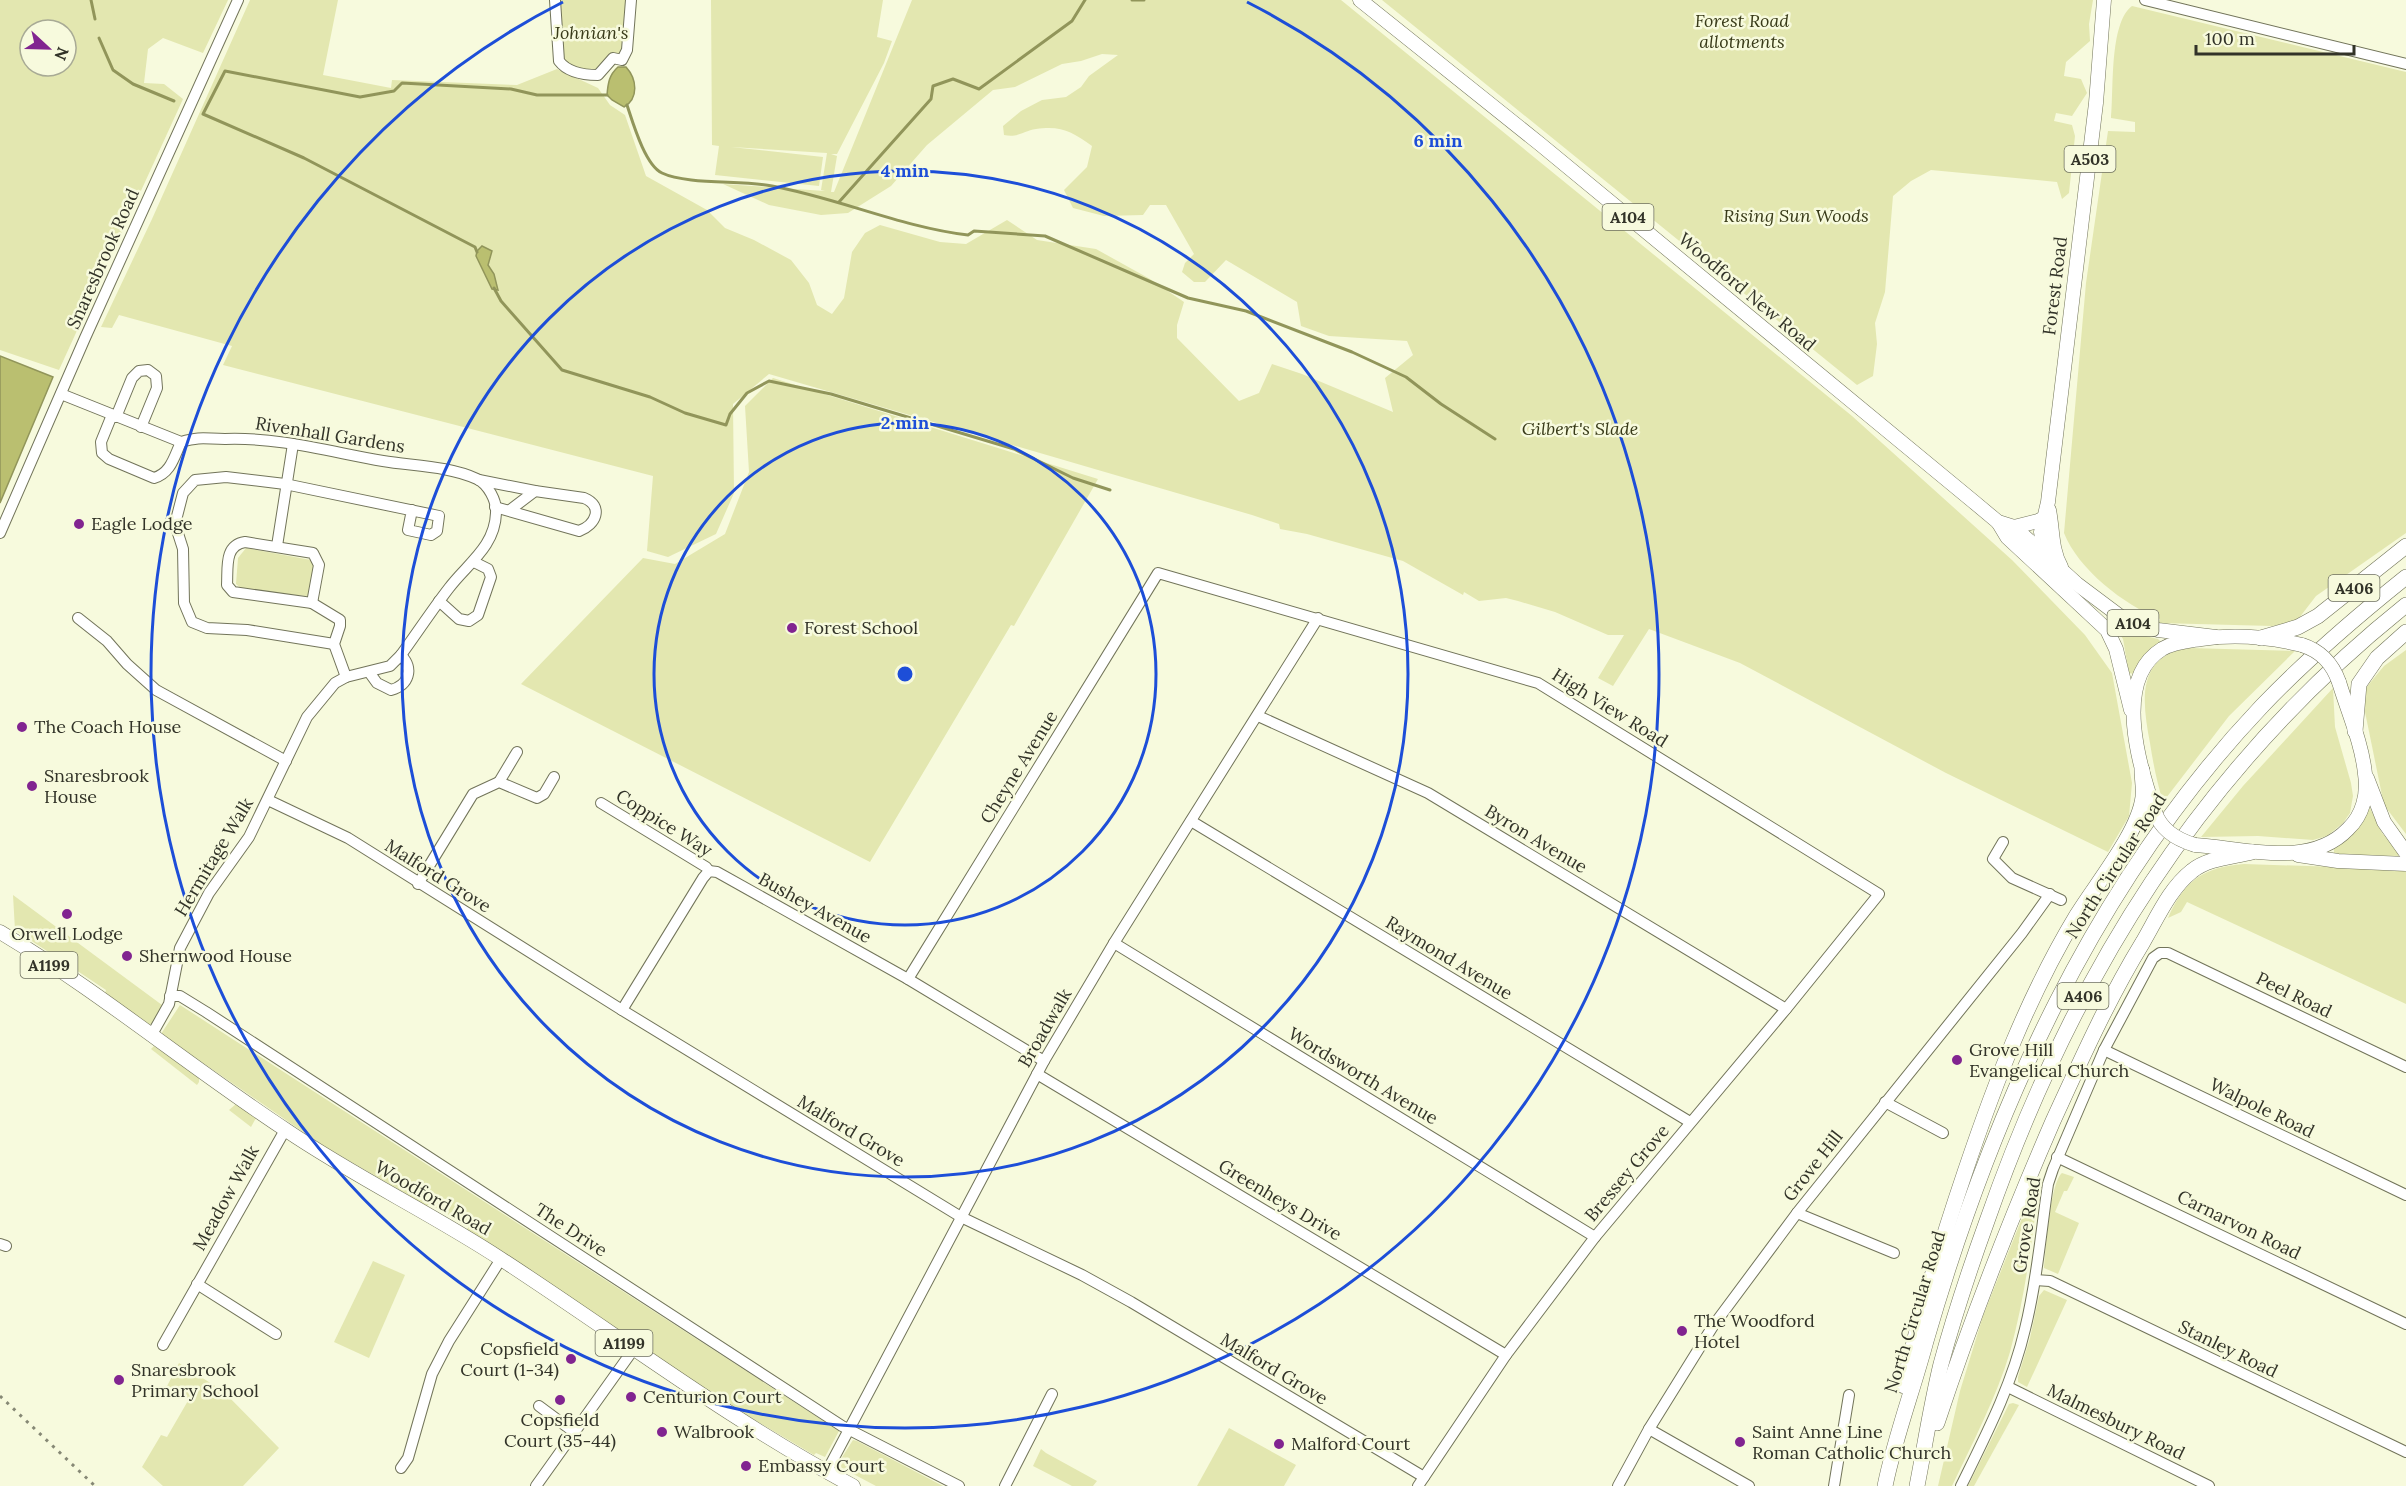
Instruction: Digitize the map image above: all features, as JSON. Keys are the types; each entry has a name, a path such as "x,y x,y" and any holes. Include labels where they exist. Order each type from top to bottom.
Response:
{"highway":[{"name":"A406","path":"2261,638 2298,627 2318,616 2406,546"},
{"name":"North Circular Road","path":"1886,1479 1973,1191 2006,1110 2054,1005 2081,954 2113,900 2155,839 2222,752 2305,663 2349,623 2406,577"},
{"name":"North Circular Road","path":"1918,1481 1942,1362 1996,1195 2047,1071 2100,965 2164,862 2238,766 2320,679 2406,605"},
{"path":"2355,731 2360,684 2377,658 2406,632"},
{"name":"A406","path":"1886,1479 1898,1412 1926,1291 1999,1074 2041,981 2076,917 2128,836 2136,819 2144,796 2142,770"},
{"name":"A406","path":"1918,1481 1976,1307 2027,1181 2097,1025 2130,963 2183,879 2209,861 2252,852"}],"main road":[{"name":"Woodford New Road","path":"1360,0 1540,144 1998,522 2007,537 2100,623 2113,639 2142,770 2155,812 2170,833 2182,841 2195,845 2252,852"},
{"name":"Forest Road","path":"2049,574 2041,532 2048,502 2096,103 2103,0"},
{"name":"A503","path":"2048,502 2055,557 2064,573"},
{"path":"2014,527 2034,523 2044,518"},
{"name":"Woodford New Road","path":"1998,522 2014,527 2064,573 2125,620 2139,626 2216,637"},
{"path":"2132,717 2139,678 2144,667 2153,656 2172,644 2216,637 2261,638 2302,645 2314,650 2334,669 2355,731 2366,773 2384,822 2406,853"},
{"path":"2252,852 2316,849 2343,835 2361,810 2366,790 2366,773"},
{"path":"2278,852 2338,861 2406,864"},
{"name":"Woodford Road","path":"0,932 285,1130 501,1259 633,1350 759,1432 847,1485"}],"street":[{"name":"Snaresbrook Road","path":"0,533 238,0"},
{"path":"555,0 559,61 568,69 587,75 598,75 613,58 622,60 627,50 631,0"},
{"path":"2145,0 2406,64"},
{"path":"61,394 114,416 141,427 181,442 168,470 162,476 154,478 110,459 102,453 101,442 114,416 132,378 139,371 148,370 156,376 156,388 141,427"},
{"name":"Rivenhall Gardens","path":"181,442 199,436 245,438 293,444 445,470 478,480 489,490"},
{"path":"277,546 293,444"},
{"path":"334,644 247,630 207,628 192,622 184,603 183,549 176,524 183,493 195,480 226,477 285,484 412,510"},
{"path":"478,480 590,500 595,507 596,518 588,528 579,531 495,507"},
{"name":"Hermitage Walk","path":"151,1036 169,1004 180,948 209,893 249,837 307,717 335,684 346,677 390,666 401,655 459,575 485,548 493,530 497,511 489,490"},
{"path":"510,510 535,491"},
{"path":"312,603 319,565 317,558 309,551 245,542 232,547 227,585 233,592 312,603 339,620 340,626 334,644 346,677"},
{"path":"439,601 459,619 470,621 478,615 491,577 488,569 474,562"},
{"name":"High View Road","path":"1158,573 1538,683 1880,894"},
{"name":"Cheyne Avenue","path":"908,979 1158,573"},
{"path":"78,618 106,641 156,690 286,761"},
{"name":"Broadwalk","path":"827,1471 1044,1061 1114,943 1318,618"},
{"path":"369,672 377,683 391,690 399,688 406,682 409,672 407,662 401,655"},
{"name":"Byron Avenue","path":"1258,716 1428,793 1786,1009"},
{"path":"418,884 473,794 499,782 517,752"},
{"path":"499,782 537,798 544,794 554,777"},
{"name":"Malford Grove","path":"268,800 348,838 418,884 961,1217 1121,1296 1421,1481"},
{"name":"Coppice Way","path":"601,803 709,871"},
{"name":"Raymond Avenue","path":"1191,821 1690,1122"},
{"path":"2003,842 1993,859 2012,878 2061,900"},
{"path":"622,1010 709,871"},
{"name":"Bushey Avenue","path":"709,871 717,872 908,979 1044,1061"},
{"name":"Bressey Grove","path":"1421,1481 1506,1355 1594,1237 1880,894"},
{"name":"Grove Hill","path":"1618,1486 1649,1429 1713,1326 1797,1213 2022,933 2050,894"},
{"name":"Wordsworth Avenue","path":"1114,943 1594,1237"},
{"name":"Grove Road","path":"1961,1486 2008,1387 2025,1330 2035,1280 2048,1184 2057,1158 2104,1050 2153,958 2160,953 2168,953"},
{"name":"Peel Road","path":"2168,953 2406,1067"},
{"name":"The Drive","path":"170,996 180,996 206,1012 849,1430 959,1486"},
{"name":"Walpole Road","path":"2104,1050 2406,1195"},
{"name":"Greenheys Drive","path":"1037,1074 1506,1355"},
{"path":"1885,1102 1943,1133"},
{"name":"Meadow Walk","path":"163,1345 285,1130"},
{"name":"Carnarvon Road","path":"2057,1158 2406,1324"},
{"path":"1797,1213 1894,1253"},
{"path":"401,1468 408,1458 432,1374 454,1332 501,1259"},
{"name":"Stanley Road","path":"2035,1280 2049,1281 2406,1452"},
{"path":"197,1284 276,1334"},
{"path":"537,1486 633,1350"},
{"name":"Malmesbury Road","path":"2008,1387 2209,1486"},
{"path":"1005,1486 1052,1394"},
{"path":"1834,1486 1849,1395"},
{"path":"539,1406 574,1432"},
{"path":"1649,1429 1749,1486"}],"green space":[{"path":"0,0 228,0 203,53 163,38 148,49 144,83 164,84 183,99 59,370 0,350"},
{"name":"Gilbert's Slade","path":"250,0 338,0 323,75 391,88 392,80 517,85 557,69 598,88 610,105 625,115 646,176 707,210 725,228 754,240 791,260 809,283 817,305 832,314 844,298 852,252 865,233 880,225 940,242 966,244 1007,220 1037,240 1096,249 1150,279 1184,302 1177,325 1177,338 1239,401 1259,393 1272,364 1393,412 1385,378 1413,355 1407,341 1329,336 1301,326 1297,302 1226,260 1205,282 1194,282 1182,272 1185,263 1194,254 1166,205 1150,205 1143,215 1104,216 1073,208 1064,190 1087,167 1092,146 1073,133 1053,128 1036,129 1013,136 1004,135 1003,126 1021,111 1042,100 1066,97 1081,87 1089,76 1118,55 1102,54 1062,64 1015,87 993,90 927,145 891,186 848,213 821,215 769,205 723,184 825,191 821,190 827,153 731,147 823,157 819,186 715,175 719,146 712,145 711,0 883,0 877,37 892,41 884,63 837,154 831,154 837,156 831,192 834,192 912,0 1341,0 1852,416 2012,560 2085,635 2112,673 2132,783 2129,816 2108,852 1946,773 1740,663 1649,629 1613,686 1598,678 1624,635 1608,635 1555,612 1506,598 1479,601 1464,592 1463,595 1403,561 1307,534 1280,529 1279,524 1252,515 769,374 733,404 734,493 716,534 668,557 647,551 653,476 223,365 232,346 119,315 112,328 101,327"},
{"name":"Johnian's","path":"555,0 631,0 627,50 613,58 598,75 562,66"},
{"name":"Rising Sun Woods","path":"1382,0 2093,0 2089,24 2090,41 2066,62 2064,76 2081,79 2087,93 2072,116 2056,113 2054,121 2072,125 2075,136 2069,193 2062,199 2057,182 1931,170 1911,181 1893,196 1885,292 1875,323 1877,344 1873,376 1857,385"},
{"path":"2132,6 2406,72 2406,533 2316,596 2296,622 2272,626 2159,623 2160,619 2117,595 2091,572 2080,560 2064,533 2086,283 2108,131 2135,132 2135,122 2111,118 2116,42 2119,27"},
{"name":"Forest School","path":"773,378 1098,479 1014,626 1011,625 870,862 521,684 643,558 675,564 725,534 749,472 745,406"},
{"path":"246,548 311,560 315,567 312,589 307,596 243,590 236,584 238,558"},
{"path":"2108,617 2129,632 2158,639 2161,642 2134,674 2129,673 2123,639"},
{"path":"2189,648 2295,651 2229,716 2163,802 2147,727 2145,697 2147,683 2151,670 2159,660"},
{"path":"2406,650 2406,834 2384,805 2364,707 2365,689 2384,666"},
{"path":"2333,688 2335,727 2353,796 2350,813 2343,823 2327,836 2313,840 2258,836 2201,837 2243,786"},
{"path":"2370,808 2382,833 2399,853 2398,856 2334,854 2334,849 2351,837"},
{"path":"2244,864 2398,869 2406,872 2406,1004 2187,902 2181,912 2168,918 2181,894 2197,878 2217,868"},
{"path":"13,895 162,1005 152,1024 146,1024 105,994 106,990 64,962 63,957 59,954 53,955 15,930"},
{"path":"180,1005 839,1431 825,1457 816,1453 814,1455 721,1400 467,1229 469,1226 429,1204 427,1206 322,1145 161,1034"},
{"path":"154,1046 199,1078 197,1085 151,1049"},
{"path":"236,1104 256,1118 251,1127 229,1110"},
{"path":"2062,1173 2074,1177 2067,1191 2064,1191 2055,1212 2079,1223 2058,1274 2044,1268 2054,1189"},
{"path":"2036,1183 2039,1185 2027,1269 2010,1352 1991,1403 1952,1486 1938,1486 1960,1391 1983,1316"},
{"path":"373,1261 405,1275 369,1358 334,1342"},
{"path":"2044,1290 2067,1300 2027,1387 2018,1382 2018,1377 2030,1338 2039,1296"},
{"path":"179,1363 223,1391 279,1448 243,1486 163,1486 142,1467 161,1435 167,1437 189,1399 166,1388"},
{"path":"2009,1404 2019,1405 1974,1486 1968,1486"},
{"path":"1229,1428 1296,1465 1284,1486 1197,1486"},
{"path":"853,1440 943,1486 876,1486 840,1467 842,1463 839,1462"},
{"path":"1041,1449 1097,1481 1093,1486 1072,1486 1033,1466"}],"shaded area":[{"path":"618,67 626,67 635,88 632,99 624,107 607,95 610,80"},
{"path":"482,246 492,251 488,265 494,274 498,290 492,289 476,256"},
{"path":"0,356 53,377 0,503"}],"waterway":[{"path":"91,0 95,19"},
{"path":"839,202 931,99 933,86 953,79 979,89 1072,21 1085,0"},
{"path":"1132,0 1144,0"},
{"path":"99,38 113,70 133,84 174,101"},
{"path":"477,252 475,247 304,158 203,114 225,71 360,97 394,91 402,83 511,89 537,95 607,95"},
{"path":"627,105 645,153 650,162 662,173 700,181 760,184 797,191 943,231 968,235 974,231 1045,236 1188,298 1246,311 1352,352 1406,377 1441,404 1495,439"},
{"path":"494,288 501,301 562,370 650,397 685,413 726,425 730,414 747,393 769,381 831,394 1014,449 1073,478 1110,490"}],"railway":[{"path":"0,1396 95,1486"}],"place":[{"name":"Eagle Lodge","path":"79,524"},
{"name":"Forest School","path":"792,628"},
{"name":"The Coach House","path":"22,727"},
{"name":"Snaresbrook House","path":"32,786"},
{"name":"Orwell Lodge","path":"67,914"},
{"name":"Shernwood House","path":"127,956"},
{"name":"Grove Hill Evangelical Church","path":"1957,1060"},
{"name":"The Woodford Hotel","path":"1682,1331"},
{"name":"Copsfield Court (1-34)","path":"571,1359"},
{"name":"Snaresbrook Primary School","path":"119,1380"},
{"name":"Centurion Court","path":"631,1397"},
{"name":"Copsfield Court (35-44)","path":"560,1400"},
{"name":"Walbrook","path":"662,1432"},
{"name":"Saint Anne Line Roman Catholic Church","path":"1740,1442"},
{"name":"Malford Court","path":"1279,1444"},
{"name":"Embassy Court","path":"746,1466"}],"park label":[{"name":"Forest Road allotments","path":"1742,31"}]}
